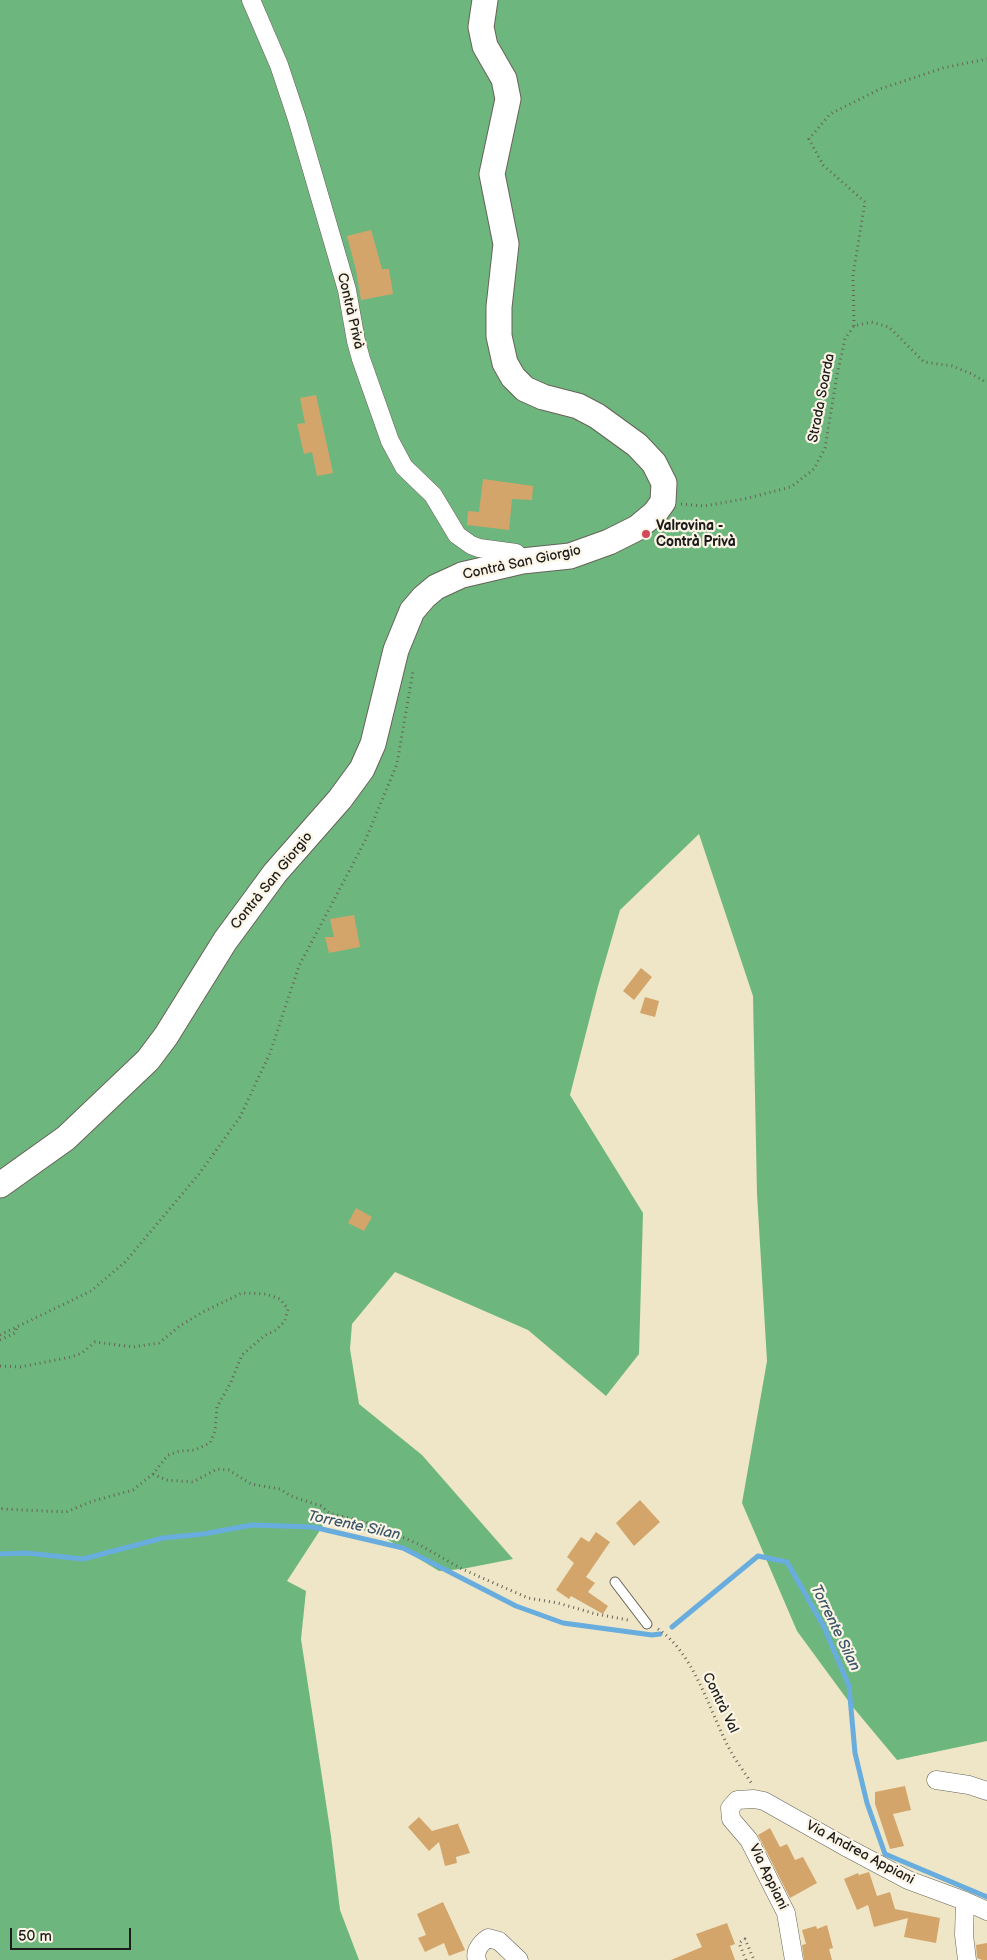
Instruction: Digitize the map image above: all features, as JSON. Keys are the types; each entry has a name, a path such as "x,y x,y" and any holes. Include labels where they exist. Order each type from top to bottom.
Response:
{"street":[{"name":"Contrà Privà","path":"251,0 279,65 297,119 347,290 361,359 390,441 404,467 433,495 457,535 479,548 516,553 522,561"},
{"path":"485,0 481,27 485,46 504,79 508,99 492,174 506,244 499,307 500,336 505,363 513,377 525,389 543,397 578,406 597,416 637,445 654,463 664,483 663,502"},
{"name":"Contrà San Giorgio","path":"0,1185 66,1138 148,1060 166,1036 225,941 275,873 340,799 362,769 374,744 396,650 412,611 424,597 436,587 462,574 522,561 570,556 609,542 637,528 663,502"},
{"path":"936,1780 987,1790"},
{"name":"Via Appiani","path":"764,1801 754,1799 737,1800 730,1808 731,1819 749,1840 786,1913 794,1960"},
{"name":"Via Andrea Appiani","path":"764,1801 908,1880 965,1900 987,1911"},
{"path":"965,1900 964,1935 967,1960"},
{"path":"477,1960 476,1957 480,1943 488,1938 499,1941 519,1960"}],"lane":[{"path":"614,1582 647,1624"}],"path":[{"path":"987,59 943,68 880,89 830,114 809,139 823,165 866,202 852,275 854,326 871,322 889,327 924,362 952,366 972,374 987,383"},
{"name":"Strada Soarda","path":"663,502 704,506 744,499 791,487 814,469 824,448 845,340 854,326"},
{"path":"0,1335 91,1291 125,1262 199,1174 240,1117 270,1053 299,966 365,841 397,764 414,666"},
{"path":"0,1366 20,1367 71,1357 82,1353 95,1342 133,1347 159,1343 181,1325 242,1293 266,1294 280,1300 288,1308 285,1321 242,1355 231,1382 217,1407 215,1431 210,1444 195,1450 180,1451 168,1455 153,1474 133,1490 92,1501 66,1512 2,1509 0,1511"},
{"path":"0,1340 14,1333 18,1325"},
{"name":"Contrà Val","path":"153,1474 166,1480 193,1482 217,1469 229,1470 251,1484 280,1489 292,1496 321,1506 329,1513 382,1528 418,1544 462,1570 528,1598 558,1603 596,1614 655,1627 668,1636 683,1654 704,1692 724,1739 764,1801"},
{"path":"746,1960 738,1943 745,1939 754,1960"}],"green space":[{"path":"0,0 987,0 987,1741 897,1760 852,1706 797,1631 742,1503 767,1361 757,1194 753,996 699,834 620,910 570,1095 643,1213 639,1354 606,1396 528,1330 395,1272 352,1324 350,1349 359,1404 422,1455 513,1559 462,1569 439,1571 385,1538 328,1518 287,1581 306,1591 301,1639 331,1836 340,1910 359,1960 0,1960"}],"building":[{"path":"371,230 382,269 389,269 393,294 361,300 356,270 347,236"},
{"path":"316,395 333,473 317,476 312,452 304,454 297,424 305,423 300,398"},
{"path":"483,479 533,486 532,500 512,499 509,530 467,525 468,511 479,512"},
{"path":"354,915 360,947 329,953 325,937 334,937 330,919"},
{"path":"641,968 652,977 634,1000 623,991"},
{"path":"645,997 659,1001 655,1017 640,1013"},
{"path":"356,1208 372,1217 364,1231 348,1223"},
{"path":"640,1500 660,1522 634,1546 616,1523"},
{"path":"596,1532 610,1542 586,1577 595,1583 588,1592 608,1606 603,1614 571,1596 569,1599 556,1590 574,1563 567,1557 581,1537 589,1542"},
{"path":"905,1786 911,1810 893,1814 904,1846 890,1849 875,1804 875,1792"},
{"path":"419,1817 432,1831 460,1823 458,1824 470,1853 456,1857 457,1863 445,1866 439,1842 429,1851 408,1827"},
{"path":"770,1828 780,1847 787,1844 795,1860 803,1857 817,1883 790,1898 758,1835"},
{"path":"869,1872 877,1896 890,1892 895,1909 940,1918 936,1943 904,1937 908,1918 874,1927 868,1905 857,1910 844,1879 858,1873 860,1878 859,1875"},
{"path":"443,1902 465,1950 449,1956 444,1943 425,1952 418,1938 426,1935 417,1914"},
{"path":"727,1923 735,1944 730,1946 735,1960 671,1960 702,1947 696,1934"},
{"path":"827,1925 833,1948 829,1949 832,1960 804,1960 802,1945 806,1944 802,1930 816,1926 817,1929"},
{"path":"987,1943 987,1960 977,1958 976,1945"}],"waterway":[{"name":"Torrente Silan","path":"0,1554 26,1553 83,1559 163,1538 203,1534 252,1525 313,1527 403,1548 516,1606 563,1623 652,1635 660,1634"},
{"name":"Torrente Silan","path":"672,1627 758,1556 787,1562 824,1627 849,1686 855,1753 867,1803 885,1854 987,1897"}],"place":[{"name":"Valrovina - Contrà Privà","path":"646,534"}]}
